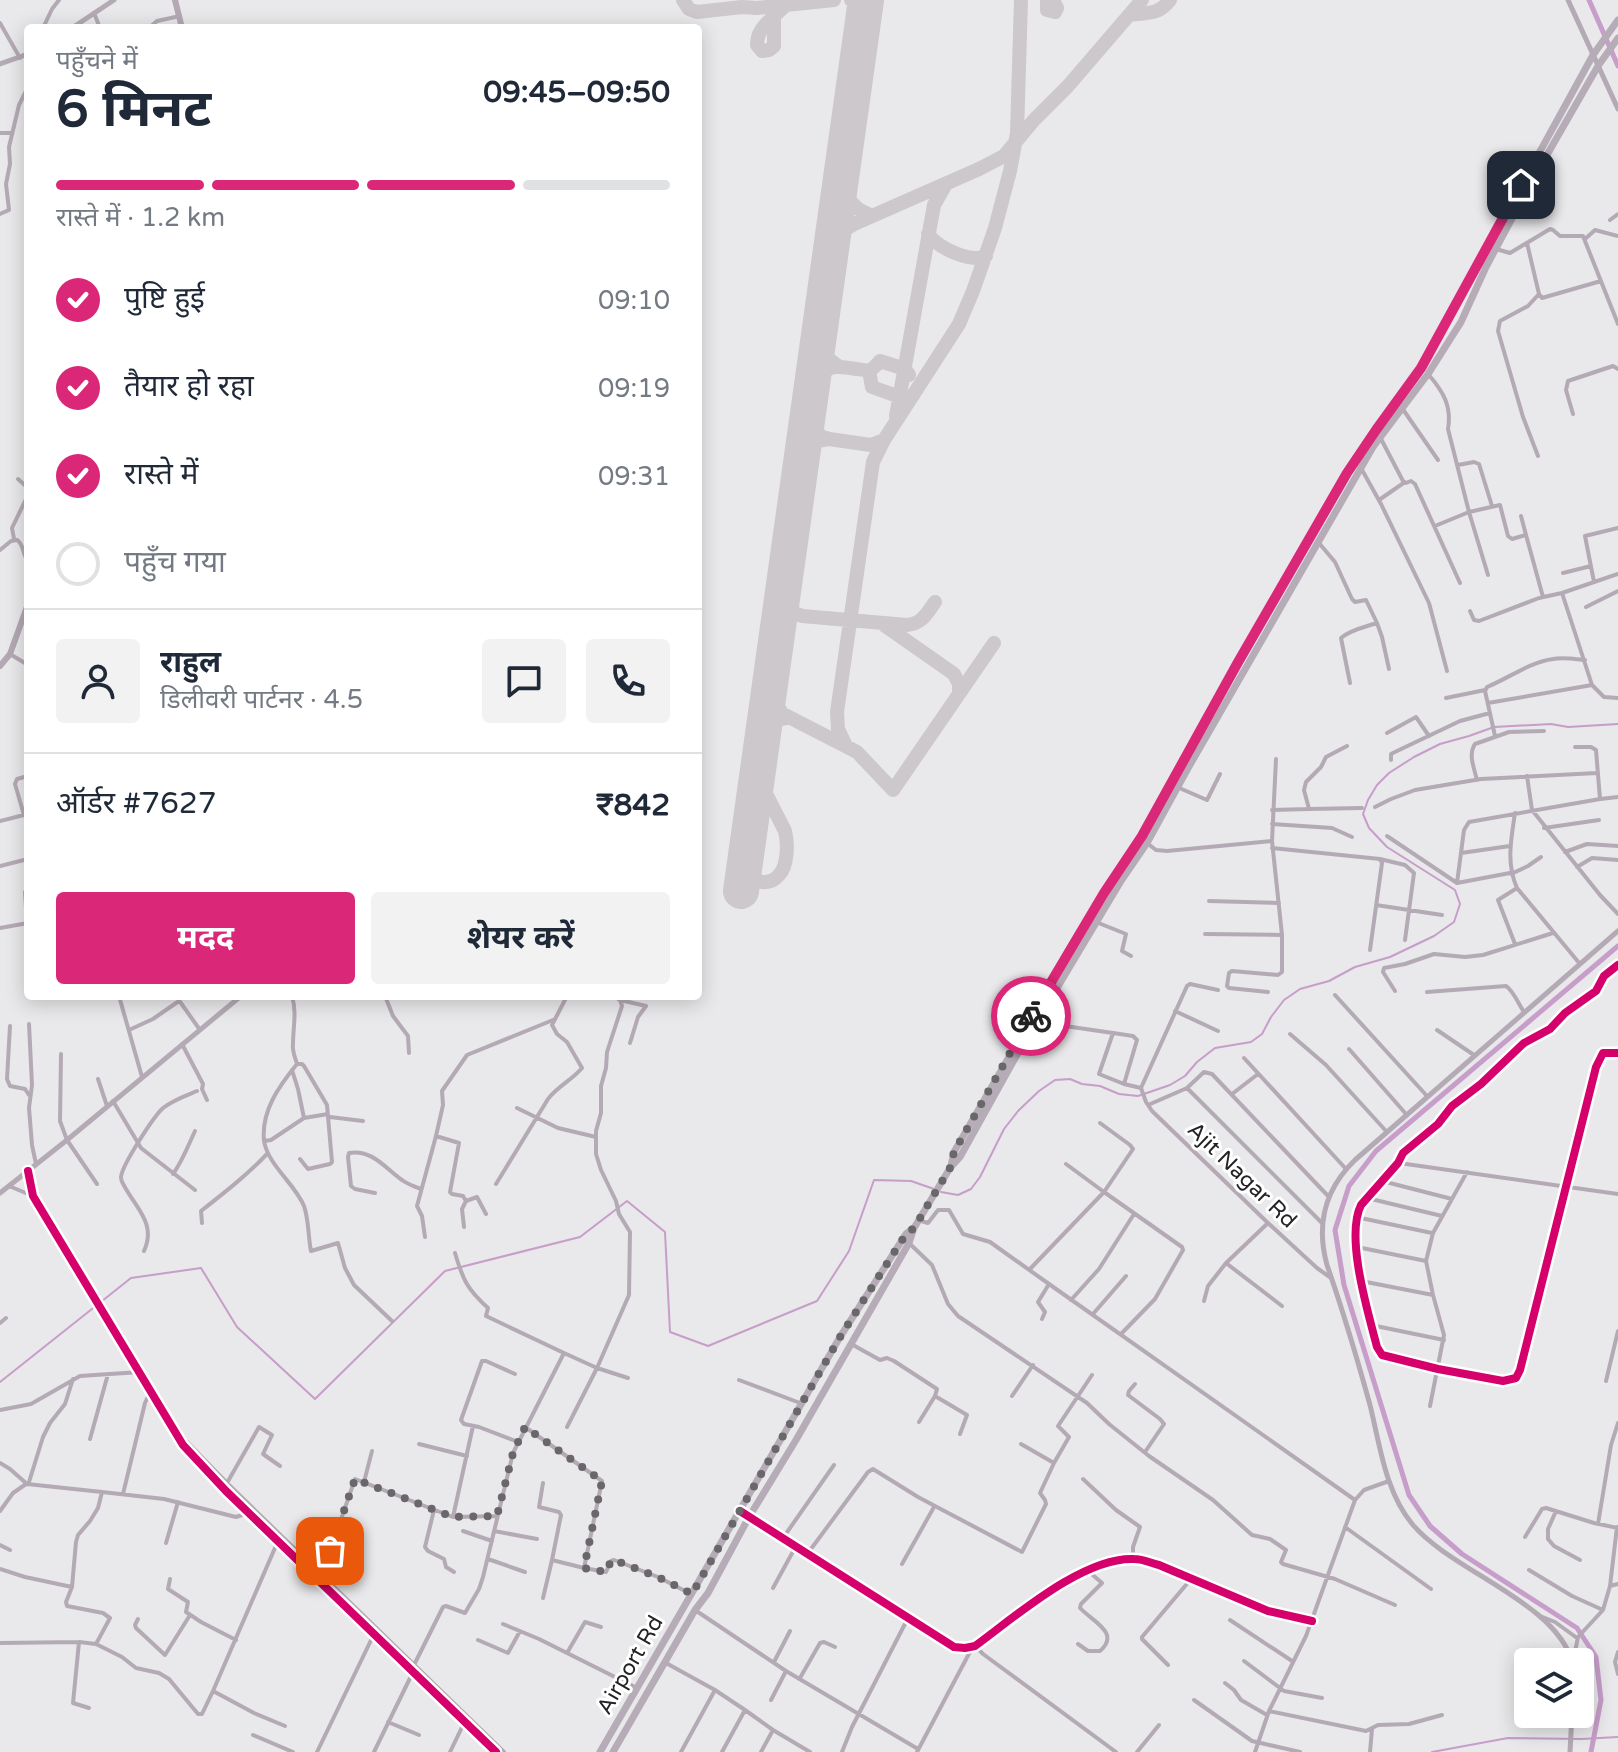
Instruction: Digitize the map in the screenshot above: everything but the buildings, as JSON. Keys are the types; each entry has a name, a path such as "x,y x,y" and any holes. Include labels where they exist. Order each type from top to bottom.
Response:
{"main road":[{"path":"175,0 181,24"},
{"path":"948,1170 954,1152 1037,1006 1142,836 1347,473 1421,368 1593,55 1618,20"},
{"path":"613,1752 796,1440 909,1243 916,1224 948,1170 960,1157 1096,922 1147,843 1361,468 1461,322 1532,181 1598,66 1618,39"},
{"path":"0,666 10,654 24,615"},
{"name":"Airport Rd","path":"600,1752 840,1337 906,1234 916,1224"}],"street":[{"path":"45,24 59,0"},
{"path":"78,24 114,0"},
{"path":"1568,0 1618,109"},
{"path":"94,13 98,24"},
{"path":"154,24 180,16"},
{"path":"0,23 20,58"},
{"path":"0,64 24,56"},
{"path":"0,214 10,209 6,184 9,147 24,95"},
{"path":"0,133 11,133"},
{"path":"1610,220 1618,214"},
{"path":"1496,249 1510,253 1550,229 1560,236 1582,236 1618,324"},
{"path":"1585,239 1595,230 1618,236"},
{"path":"1527,243 1539,294 1544,298 1601,281"},
{"path":"1538,456 1523,417 1498,331 1500,321 1528,306 1539,294"},
{"path":"1573,414 1566,390 1568,381 1613,366 1618,369"},
{"path":"1428,374 1440,387 1448,403 1448,429 1488,575"},
{"path":"1402,408 1438,460"},
{"path":"1380,437 1405,482"},
{"path":"1458,465 1479,464 1492,506"},
{"path":"1361,468 1429,603 1447,671"},
{"path":"18,479 24,484"},
{"path":"1379,500 1405,482 1414,482 1460,583"},
{"path":"24,503 12,528 14,539 21,544 24,554"},
{"path":"1435,526 1492,506 1501,507 1508,538 1526,535"},
{"path":"1521,516 1543,597"},
{"path":"1594,582 1585,536 1618,528"},
{"path":"0,550 14,539"},
{"path":"1319,543 1335,562 1352,599 1355,602 1366,600 1382,637 1389,669"},
{"path":"1563,573 1591,566"},
{"path":"1470,611 1474,620 1479,621 1618,574"},
{"path":"1586,607 1618,591"},
{"path":"1562,593 1592,685 1604,697 1618,698"},
{"path":"1350,683 1342,637 1377,623"},
{"path":"10,654 24,663"},
{"path":"1446,698 1485,690 1547,660 1585,660"},
{"path":"1488,703 1592,685"},
{"path":"1485,690 1494,735"},
{"path":"1391,760 1392,754 1429,736 1465,719 1490,713"},
{"path":"1387,733 1416,717 1429,736"},
{"path":"1477,780 1472,749 1477,742 1514,731 1544,731"},
{"path":"1309,809 1304,790 1306,782 1326,757 1347,746"},
{"path":"1575,747 1596,750 1600,799"},
{"path":"1268,992 1227,986 1232,971 1280,974 1283,970 1272,848 1276,759"},
{"path":"1375,807 1415,790 1477,780 1597,773"},
{"path":"1177,787 1207,800 1220,774"},
{"path":"1527,776 1532,810 1618,914"},
{"path":"24,777 17,779 15,784 24,809"},
{"path":"1457,883 1464,830 1469,822 1618,797"},
{"path":"1272,810 1362,808"},
{"path":"1515,813 1510,846 1511,873 1517,888 1580,964"},
{"path":"0,821 24,815"},
{"path":"1544,828 1599,820"},
{"path":"1272,824 1332,828 1352,837"},
{"path":"1387,836 1457,883 1511,873 1541,857"},
{"path":"1147,843 1156,850 1167,851 1272,841"},
{"path":"1565,852 1587,844 1618,846"},
{"path":"1461,853 1510,846"},
{"path":"1272,848 1380,859 1405,865 1414,873 1405,940"},
{"path":"1577,867 1592,858 1618,860"},
{"path":"1370,950 1382,863 1380,859"},
{"path":"0,866 24,860"},
{"path":"1515,945 1498,900 1517,888"},
{"path":"1209,901 1279,903"},
{"path":"1376,905 1442,915"},
{"path":"1096,922 1125,933 1127,936 1122,951 1131,956"},
{"path":"0,928 24,924"},
{"path":"1566,1648 1538,1615 1450,1556 1423,1535 1404,1512 1389,1481 1369,1403 1324,1256 1323,1224 1334,1184 1346,1169 1618,931"},
{"path":"1395,991 1383,972 1384,968 1434,954 1475,956 1553,933"},
{"path":"1205,934 1282,935"},
{"path":"1618,965 1604,976 1596,991 1565,1013 1550,1029 1524,1043 1481,1084 1452,1106 1438,1124 1403,1153 1361,1205 1355,1230 1361,1281 1378,1350 1382,1355 1503,1381 1516,1378 1600,1055 1605,1052 1618,1053"},
{"path":"1113,1033 1099,1074 1141,1089 1188,985 1218,990"},
{"path":"1427,992 1506,986 1511,989 1524,1012"},
{"path":"1335,995 1427,1096"},
{"path":"120,1000 142,1077"},
{"path":"129,1030 153,1019 176,1000"},
{"path":"179,1000 200,1030"},
{"path":"0,1193 236,1000"},
{"path":"293,1000 296,1012 292,1044 297,1064"},
{"path":"386,1000 390,1012 408,1036 409,1053"},
{"path":"496,1184 553,1092 569,1082 582,1068 567,1042 554,1031 552,1025 565,1000"},
{"path":"567,1427 629,1295 631,1237 599,1164 596,1137 606,1056 621,1008 620,1000 646,1006 638,1017 630,1043"},
{"path":"1175,1011 1218,1031"},
{"path":"1040,1018 1058,1025 1133,1036 1137,1040 1124,1084"},
{"path":"425,1237 422,1213 417,1207 443,1105 443,1087 467,1055 553,1020"},
{"path":"29,1024 32,1085 29,1098 36,1164"},
{"path":"10,1026 8,1084 25,1089 29,1098"},
{"path":"1437,1030 1474,1055"},
{"path":"1290,1034 1326,1065 1386,1131"},
{"path":"182,1044 203,1084 201,1089 207,1100"},
{"path":"1349,1049 1406,1114"},
{"path":"61,1054 59,1118 67,1140 97,1184"},
{"path":"0,1058 7,1057"},
{"path":"1244,1058 1346,1169"},
{"path":"297,1064 281,1082 264,1125 267,1154 304,1207 311,1251 338,1243 354,1285 392,1321"},
{"path":"297,1064 304,1066 324,1100 331,1164 308,1169 300,1159"},
{"path":"292,1070 304,1118"},
{"path":"1147,1104 1187,1088 1207,1072 1212,1074 1329,1197"},
{"path":"1232,1094 1259,1073"},
{"path":"98,1079 137,1143 195,1190"},
{"path":"1187,1088 1323,1224"},
{"name":"Ajit Nagar Rd","path":"1141,1089 1147,1104 1268,1223 1331,1278"},
{"path":"144,1251 148,1227 121,1180 122,1174 137,1143 165,1107 197,1091"},
{"path":"517,1108 570,1132 596,1137"},
{"path":"264,1141 271,1140 304,1118 328,1115 363,1121"},
{"path":"1029,1270 1104,1192 1133,1148 1100,1123"},
{"path":"173,1174 195,1131"},
{"path":"436,1136 459,1143 450,1192 463,1196 466,1201"},
{"path":"375,1193 351,1186 349,1153 375,1158 403,1181 421,1189"},
{"path":"202,1223 201,1211 267,1154"},
{"path":"1398,1163 1618,1194"},
{"path":"1066,1164 1183,1250 1155,1299 1121,1334"},
{"path":"28,1171 33,1196 190,1453 245,1515 278,1541 496,1752"},
{"path":"1430,1406 1444,1331 1426,1261 1433,1233 1467,1172"},
{"path":"1382,1181 1452,1199"},
{"path":"9,1186 33,1196"},
{"path":"464,1227 462,1209 466,1201 477,1197 486,1214"},
{"path":"1367,1198 1442,1216"},
{"path":"916,1224 928,1223 938,1210 949,1210 963,1234 990,1242 1355,1500"},
{"path":"1071,1300 1099,1269 1134,1214"},
{"path":"1356,1217 1433,1233"},
{"path":"1204,1301 1208,1286 1226,1263 1268,1223"},
{"path":"909,1243 932,1265 948,1304 958,1316 1087,1403 1145,1452 1213,1500 1252,1535 1270,1539 1284,1547 1282,1563 1327,1576 1395,1605"},
{"path":"1357,1247 1426,1261"},
{"path":"455,1253 463,1280 488,1308 486,1316 597,1368 628,1378"},
{"path":"1226,1263 1282,1306"},
{"path":"1093,1314 1126,1276"},
{"path":"1361,1281 1433,1295"},
{"path":"1042,1319 1045,1311 1037,1303 1049,1284"},
{"path":"0,1323 6,1318"},
{"path":"1371,1325 1444,1340"},
{"path":"1606,1381 1618,1331"},
{"path":"850,1344 877,1359 888,1358 936,1387 935,1396 919,1422"},
{"path":"414,1665 443,1607 464,1614 479,1589 518,1442 564,1353"},
{"path":"515,1374 482,1361 461,1418 462,1422 518,1442"},
{"path":"1012,1396 1033,1365"},
{"path":"0,1410 31,1404 84,1375 140,1372"},
{"path":"90,1439 108,1374"},
{"path":"808,1553 871,1470 878,1471 934,1506 1022,1552 1046,1504 1040,1493 1069,1437 1058,1426 1092,1375"},
{"path":"0,1511 13,1493 27,1484 45,1431 65,1404 73,1379"},
{"path":"739,1380 803,1403"},
{"path":"1135,1384 1128,1395 1163,1422 1145,1452"},
{"path":"123,1494 145,1403 151,1390"},
{"path":"935,1396 967,1415 960,1434"},
{"path":"1598,1524 1611,1445 1618,1423"},
{"path":"453,1517 473,1426"},
{"path":"227,1483 259,1427 272,1435 263,1454 280,1466"},
{"path":"525,1427 602,1481 584,1568"},
{"path":"180,1438 504,1752"},
{"path":"419,1444 467,1456"},
{"path":"1021,1444 1054,1463"},
{"path":"364,1482 372,1451"},
{"path":"0,1463 27,1484 123,1494 178,1502 233,1516 245,1515"},
{"path":"783,1538 834,1465"},
{"path":"319,1572 330,1551 353,1481 357,1479 453,1517 497,1516"},
{"path":"1083,1479 1116,1510 1140,1527 1133,1547 1133,1559"},
{"path":"1255,1752 1268,1713 1312,1621 1355,1500 1364,1490 1389,1481"},
{"path":"543,1483 539,1507 561,1515 543,1598"},
{"path":"96,1644 110,1618 103,1613 67,1606 66,1602 72,1587 78,1535 98,1508 102,1492"},
{"path":"166,1543 178,1502"},
{"path":"902,1564 934,1506"},
{"path":"1525,1537 1542,1509 1548,1508 1617,1528 1610,1586 1603,1610 1578,1637 1575,1648"},
{"path":"434,1510 425,1547 444,1559 446,1567 454,1572"},
{"path":"740,1511 951,1646 974,1646 1116,1752"},
{"path":"1556,1511 1548,1529 1548,1539 1554,1546 1580,1560"},
{"path":"1345,1527 1431,1589"},
{"path":"463,1531 492,1541"},
{"path":"494,1531 537,1539"},
{"path":"0,1643 96,1644 136,1668 159,1673 169,1679 198,1714 202,1714 278,1541"},
{"path":"0,1545 10,1550"},
{"path":"773,1588 796,1546"},
{"path":"488,1559 525,1572"},
{"path":"695,1610 786,1671 917,1751 974,1646 1063,1582 1104,1564 1133,1559 1159,1565 1268,1611 1312,1621"},
{"path":"552,1560 606,1572 614,1560 692,1594"},
{"path":"0,1569 72,1587"},
{"path":"1078,1644 1088,1651 1100,1651 1108,1638 1106,1631 1081,1609 1081,1604 1102,1583 1087,1570"},
{"path":"1529,1570 1603,1610"},
{"path":"170,1579 168,1589 187,1600 186,1611 190,1615 236,1640"},
{"path":"1168,1665 1141,1638 1191,1579"},
{"path":"1610,1586 1618,1584"},
{"path":"138,1619 136,1628 165,1655 190,1615"},
{"path":"1538,1615 1578,1637"},
{"path":"842,1752 908,1618"},
{"path":"1230,1620 1293,1661"},
{"path":"567,1653 585,1622 601,1627"},
{"path":"503,1624 637,1688"},
{"path":"478,1640 508,1653 520,1630"},
{"path":"774,1662 790,1631"},
{"path":"317,1752 374,1634"},
{"path":"79,1642 73,1703 89,1708"},
{"path":"800,1678 820,1643 835,1647"},
{"path":"1618,1652 1615,1662 1618,1674"},
{"path":"1244,1661 1280,1689 1322,1698"},
{"path":"666,1663 715,1690 810,1752"},
{"path":"771,1700 786,1671"},
{"path":"374,1752 413,1672"},
{"path":"1225,1683 1241,1700 1268,1713 1362,1730 1442,1715"},
{"path":"681,1752 715,1690"},
{"path":"213,1691 285,1726"},
{"path":"1194,1700 1258,1743 1300,1752"},
{"path":"722,1752 745,1710"},
{"path":"450,1752 465,1721"},
{"path":"388,1722 419,1735"},
{"path":"1137,1752 1159,1725"},
{"path":"1570,1752 1572,1728"},
{"path":"1370,1752 1372,1729"},
{"path":"761,1752 773,1730"},
{"path":"253,1735 293,1752"}],"waterway":[{"path":"1589,0 1618,66"},
{"path":"941,1192 958,1195 971,1189 1004,1129 1018,1111 1055,1080 1070,1079 1119,1094 1138,1096 1170,1085 1185,1076 1215,1048 1251,1042 1262,1034 1284,1000 1300,989 1390,957 1434,936 1454,922 1460,904 1455,890 1387,847 1369,828 1363,814 1368,800 1389,773 1440,744 1494,727 1618,724"},
{"path":"1591,1752 1601,1700 1596,1657 1577,1628 1462,1554 1430,1526 1409,1495 1344,1285 1335,1230 1349,1186 1376,1151 1618,946"},
{"path":"0,1382 131,1278 201,1268 237,1327 315,1399 445,1271 580,1237 627,1201 665,1232 670,1332 708,1346 817,1301 849,1251 874,1180 911,1181 934,1189"},
{"path":"1432,1752 1508,1738 1618,1737"}],"taxiway":[{"path":"683,0 689,9 697,12 834,0"},
{"path":"851,0 859,6 863,17"},
{"path":"808,414 815,430 829,439 871,445 884,440 959,324 995,228 1010,171 1017,133 1021,0"},
{"path":"1047,0 1047,10 1055,12 1057,8 1053,0"},
{"path":"832,240 854,224 1004,156 1142,0"},
{"path":"1129,15 1156,11 1170,0"},
{"path":"774,16 774,46 762,51 757,45 760,32 768,22 774,16 786,5"},
{"path":"896,416 934,205 946,184"},
{"path":"839,190 858,209 872,216"},
{"path":"928,234 955,253 979,258 986,256"},
{"path":"818,342 825,356 838,366"},
{"path":"812,382 831,368 869,370 880,361 905,369 909,375"},
{"path":"868,371 872,387 900,397"},
{"path":"802,453 817,441 829,439"},
{"path":"846,746 838,729 837,712 873,462 884,440"},
{"path":"782,600 792,612 802,616 907,625 920,620 935,602"},
{"path":"884,625 954,674 959,684 959,694"},
{"path":"769,689 783,714 857,752 893,790 994,643"},
{"path":"764,726 773,720 787,718"},
{"path":"751,820 741,854 741,868 753,879 769,882 782,871 787,842 785,831 758,773"}],"runway":[{"path":"741,891 866,0"}],"cycle path":[{"path":"1618,965 1604,976 1596,991 1565,1013 1550,1029 1524,1043 1481,1084 1452,1106 1438,1124 1403,1153 1361,1205 1355,1236 1357,1255 1368,1315 1382,1355 1503,1381 1516,1378 1596,1067 1603,1053 1618,1053"},
{"path":"28,1171 33,1196 183,1445 226,1491 496,1752"},
{"path":"740,1511 954,1647 975,1646 1072,1578 1114,1561 1134,1559 1159,1565 1268,1611 1312,1621"}],"way so far":[{"path":"330,1551 355,1479 453,1517 497,1516 513,1453 525,1427 602,1481 584,1568 606,1572 614,1560 692,1594 840,1337 906,1234 914,1228 950,1168 954,1152 1031,1016"}],"route":[{"path":"1031,1016 1104,893 1142,836 1347,473 1421,368 1521,185"}]}
